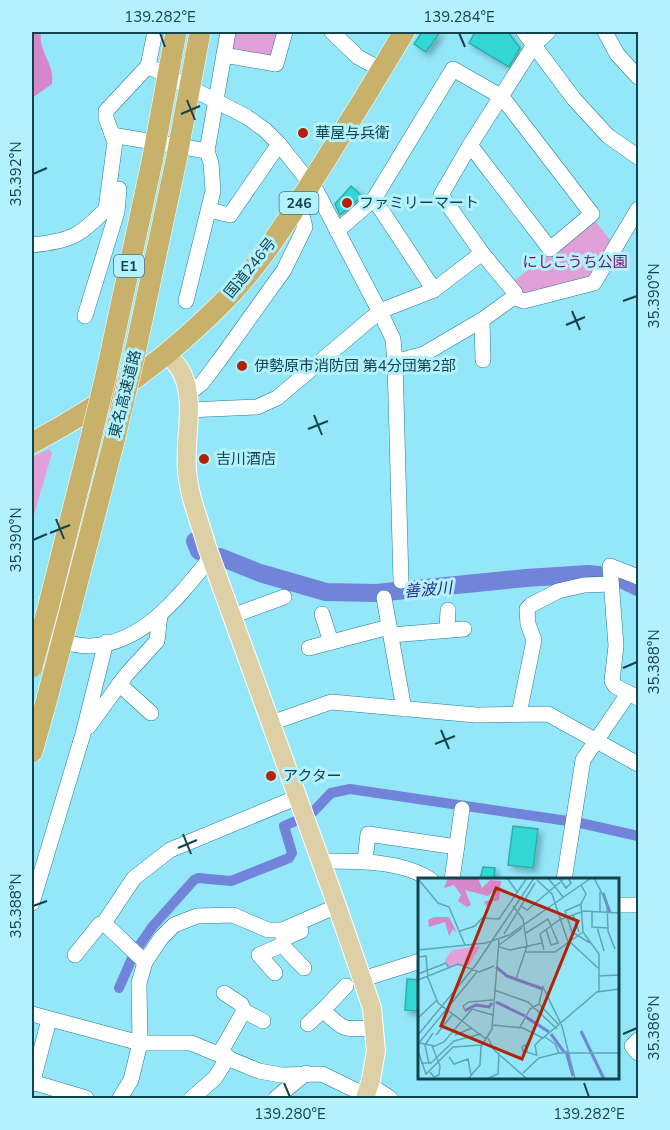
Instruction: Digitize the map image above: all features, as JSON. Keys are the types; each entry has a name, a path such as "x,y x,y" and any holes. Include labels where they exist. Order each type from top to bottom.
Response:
{"highway":[{"name":"東名高速道路","path":"32,667 106,375 153,157 177,32"},
{"name":"東名高速道路","path":"32,752 135,353 176,161 200,32"},
{"name":"国道246号","path":"32,442 90,410 125,387 168,355 229,296 271,245 294,211 404,32"}],"main road":[{"path":"168,355 182,372 187,403 188,478 211,557 372,1008 376,1051 367,1094"}],"street":[{"path":"32,245 65,241 85,229 106,209 115,145 106,111 148,66 155,32"},
{"path":"186,301 213,191 211,163 207,151 228,32"},
{"path":"224,55 276,64 285,32"},
{"path":"332,32 358,57 381,70"},
{"path":"524,32 574,99 594,121 608,136 639,157"},
{"path":"514,297 515,293 482,253 441,195 534,45 548,32"},
{"path":"606,32 617,54 639,77"},
{"path":"148,66 247,117 279,144 311,184 380,311 393,339 395,362 401,581"},
{"path":"337,231 374,199 453,69 502,97 592,214 550,249 470,145"},
{"path":"112,135 207,151"},
{"path":"209,210 230,215 279,144"},
{"path":"85,316 117,212 119,184 111,172"},
{"path":"374,199 434,290"},
{"path":"514,297 524,301 594,283 639,209"},
{"path":"187,403 284,270 305,228 302,216 294,211"},
{"path":"187,403 257,407 277,398 380,311 434,290 482,253"},
{"path":"395,362 424,354 482,320 514,297"},
{"path":"482,320 483,360"},
{"path":"32,633 92,646 134,632 170,607 211,557"},
{"path":"564,878 583,760 595,740 633,696 615,686 612,681 615,646 610,566 639,577"},
{"path":"519,714 534,640 528,624 527,609 558,591 611,578"},
{"path":"232,616 284,597"},
{"path":"384,598 404,709"},
{"path":"447,630 448,610"},
{"path":"322,614 331,642"},
{"path":"83,734 119,684 157,640 160,615"},
{"path":"309,648 390,631 464,629"},
{"path":"32,903 83,734 106,642"},
{"path":"119,684 151,713"},
{"path":"272,723 331,702 476,715 553,716 639,764"},
{"path":"75,955 100,924 104,923 134,878 170,850 298,797"},
{"path":"452,878 462,809"},
{"path":"365,861 368,834 457,847"},
{"path":"321,861 365,861 417,872 429,878"},
{"path":"619,905 639,905"},
{"path":"120,1098 131,1080 140,1043 139,991 145,962 160,938 174,926 197,916 233,915 268,930 282,930 337,906"},
{"path":"282,945 283,939 310,927 308,920"},
{"path":"104,923 145,962"},
{"path":"282,945 304,968"},
{"path":"275,973 259,955 282,945"},
{"path":"363,978 418,962"},
{"path":"308,1024 346,986"},
{"path":"224,993 241,1004 244,1011 263,1021"},
{"path":"322,1010 340,1027 375,1028"},
{"path":"192,1098 215,1078 244,1011"},
{"path":"32,1014 140,1043 191,1042 259,1071 281,1075 322,1074 355,1090 390,1098"},
{"path":"49,1020 32,1083 86,1098"},
{"path":"639,1040 632,1046 639,1053"},
{"path":"283,1096 306,1073"}],"green space":[{"path":"235,32 281,32 270,58 235,51 232,48"},
{"name":"にしこうち公園","path":"593,218 614,245 592,282 521,297 514,281"},
{"path":"49,449 52,453 32,522 32,457"}],"shaded area":[{"path":"32,32 41,32 42,46 51,70 52,84 32,98"}],"building":[{"path":"422,32 440,32 426,52 414,44"},
{"path":"475,32 508,32 520,48 509,67 469,43"},
{"name":"ファミリーマート","path":"351,186 362,196 340,215 335,204"},
{"path":"513,826 538,829 533,868 508,865"},
{"path":"483,867 495,868 494,878 480,878"},
{"path":"407,979 418,980 418,1011 405,1010"}],"waterway":[{"name":"善波川","path":"195,541 199,551"},
{"name":"善波川","path":"220,557 260,573 326,592 376,593 588,574 617,577 638,587"},
{"path":"312,813 331,793 350,789 568,821"},
{"path":"137,949 152,927 194,880 198,878 231,881 289,858 292,853 284,826 298,820"},
{"path":"576,822 638,836"},
{"path":"119,988 133,956"}],"place":[{"name":"華屋与兵衛","path":"303,133"},
{"name":"ファミリーマート","path":"347,203"},
{"name":"伊勢原市消防団 第4分団第2部","path":"242,366"},
{"name":"吉川酒店","path":"204,459"},
{"name":"アクター","path":"271,776"}]}
